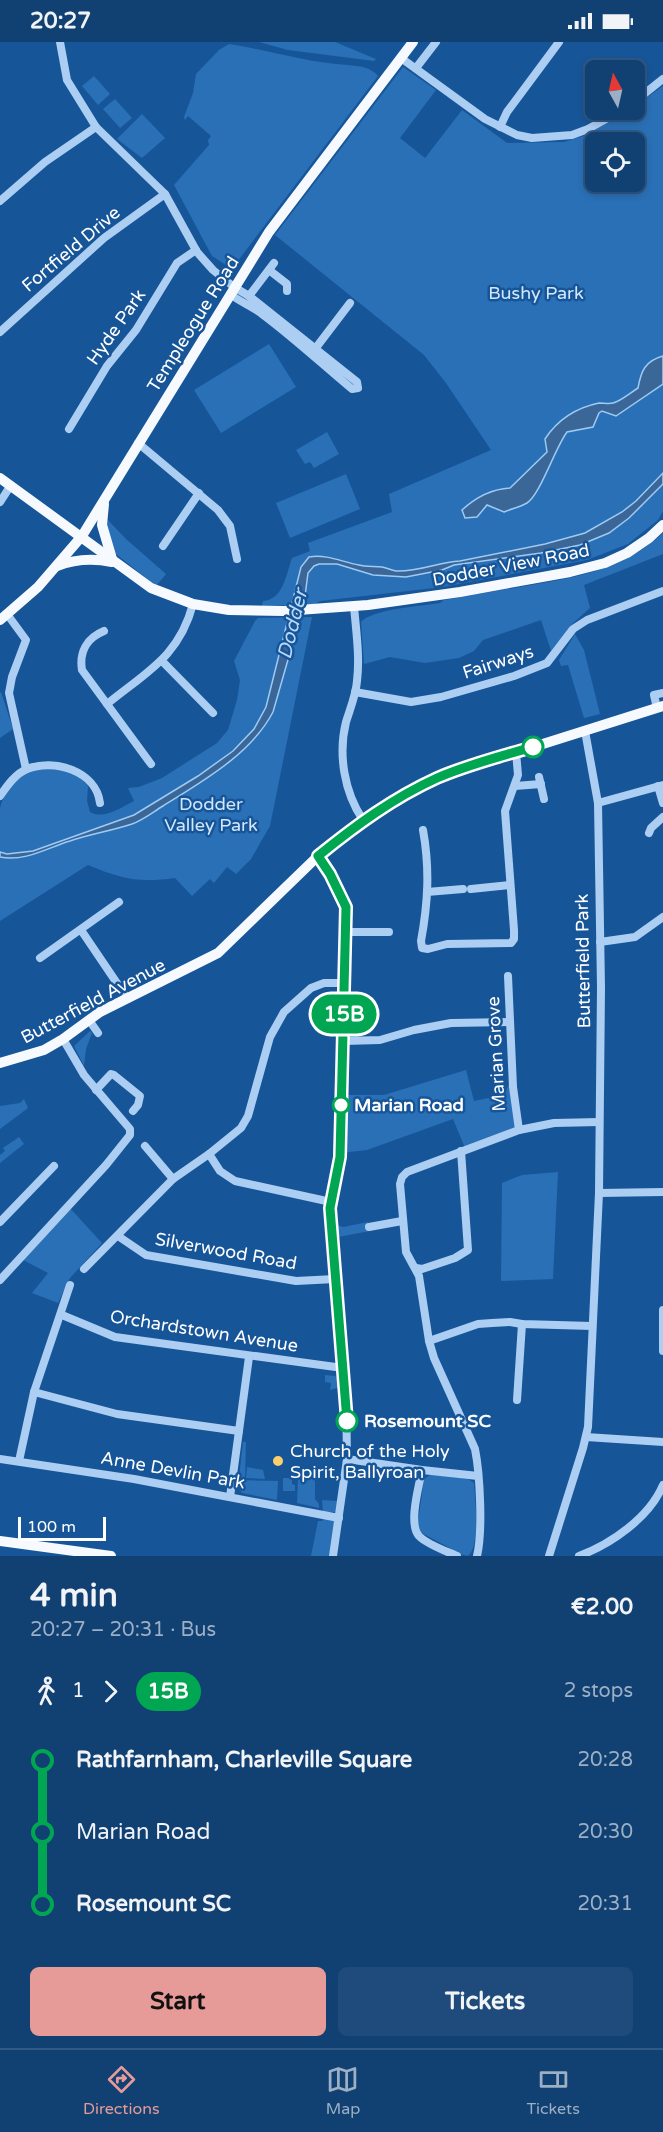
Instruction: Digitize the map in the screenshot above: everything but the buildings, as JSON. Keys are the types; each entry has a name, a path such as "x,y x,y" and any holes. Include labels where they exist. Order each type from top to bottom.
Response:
{"main road":[{"name":"Templeogue Road","path":"4,617 38,587 82,536 269,232 413,42"},
{"name":"Dodder View Road","path":"0,478 151,588 193,604 229,610 284,611 354,606 460,592 588,568 627,554 663,525"},
{"path":"57,566 93,559 114,561 102,525 105,498"},
{"name":"Butterfield Avenue","path":"0,1063 28,1056 63,1039 88,1020 127,998 218,953 318,856 363,820 414,789 439,777 660,707"},
{"path":"0,1541 111,1556"}],"street":[{"path":"60,42 67,80 96,127 165,194 196,250 213,270 232,291 352,389 358,388 357,382 249,296 232,291"},
{"path":"416,68 436,42"},
{"path":"500,127 507,112 559,42"},
{"path":"401,58 485,119 517,135 553,138 588,129 604,120"},
{"path":"645,93 663,79"},
{"path":"1,197 45,162 96,127"},
{"name":"Fortfield Drive","path":"0,332 104,238 160,200 165,194"},
{"name":"Hyde Park","path":"69,429 107,366 136,330 177,263 196,250"},
{"path":"249,296 271,266 288,284 288,291"},
{"path":"315,349 350,303"},
{"path":"138,443 218,510 230,526 237,559"},
{"path":"0,502 11,485"},
{"path":"163,546 199,493"},
{"name":"Fairways","path":"355,692 411,702 441,698 514,676 547,663 573,629 587,620 663,591"},
{"path":"107,704 162,661 171,651 186,628 193,604"},
{"path":"354,606 358,652 357,683 343,735 342,765 363,820"},
{"path":"4,617 26,640 12,677 9,693 26,769"},
{"path":"104,631 95,635 84,647 82,670 151,764"},
{"path":"162,661 213,713"},
{"path":"660,707 654,696 663,693"},
{"name":"Butterfield Park","path":"550,1555 586,1437 599,1193 601,1017 597,803 585,730"},
{"path":"423,830 428,860 422,948 428,949 447,944 508,944 514,939 505,811 507,800 515,786 516,752"},
{"path":"0,796 15,777 26,769 41,765 57,766 72,769 90,783 100,803"},
{"path":"515,786 540,781 544,799"},
{"path":"597,803 661,785 663,803"},
{"path":"649,833 651,828 663,818"},
{"path":"318,856 330,874 346,907 347,932 340,1157 331,1202 330,1228 344,1368 347,1459 333,1556"},
{"path":"427,892 510,885"},
{"path":"40,958 119,902"},
{"path":"600,942 634,936 663,917"},
{"path":"81,930 127,998"},
{"path":"347,932 389,932"},
{"name":"Marian Grove","path":"508,976 515,1105 519,1130"},
{"path":"84,1269 173,1179 209,1154 240,1128 248,1116 270,1037 284,1012 311,988 324,983 345,983"},
{"path":"88,1020 99,1033"},
{"path":"344,1041 380,1040 414,1030 451,1023 510,1022"},
{"path":"0,1280 112,1158 130,1135 130,1129 84,1075 63,1039"},
{"path":"96,1090 111,1074 114,1075 140,1096 138,1105 133,1111"},
{"path":"477,1556 480,1536 475,1449 434,1358 429,1341 416,1268 406,1252 400,1184 407,1172 519,1130 554,1123 599,1122"},
{"path":"145,1146 173,1179"},
{"path":"416,1268 422,1269 455,1258 468,1250 461,1151"},
{"path":"209,1154 220,1171 235,1181 331,1202"},
{"path":"0,1222 54,1166"},
{"path":"599,1193 663,1192"},
{"path":"369,1227 402,1221"},
{"name":"Silverwood Road","path":"118,1236 146,1255 296,1281 335,1279"},
{"path":"19,1461 34,1392 62,1315 70,1285"},
{"path":"663,1310 663,1352"},
{"name":"Orchardstown Avenue","path":"62,1315 115,1337 249,1357 344,1368"},
{"path":"429,1341 478,1324 510,1322 592,1326"},
{"path":"517,1400 522,1324"},
{"path":"230,1497 249,1357"},
{"path":"34,1392 117,1414 239,1431"},
{"path":"586,1437 663,1442"},
{"name":"Anne Devlin Park","path":"0,1459 134,1479 339,1518"},
{"path":"347,1459 478,1476"},
{"path":"422,1470 414,1513 414,1527 417,1534 424,1540 458,1556"},
{"path":"579,1556 594,1550 634,1522 649,1506 663,1485"}],"green space":[{"path":"259,42 335,42 376,59 374,61 288,50"},
{"path":"229,44 318,62 360,67 378,76 234,266 226,265 212,256 174,185 209,145 208,140 211,136 188,116 185,120 184,117 193,93 196,74 219,50"},
{"name":"Bushy Park","path":"403,67 436,90 400,138 425,158 462,110 507,143 564,142 585,135 585,192 645,192 645,132 591,132 612,120 645,120 645,99 663,86 663,511 658,520 628,544 587,560 443,587 320,601 315,604 262,606 263,601 270,600 283,586 292,558 310,551 308,543 392,512 389,494 491,450 446,383 424,355 275,235"},
{"path":"94,76 110,94 98,105 82,86"},
{"path":"115,99 132,118 120,128 103,109"},
{"path":"142,114 165,138 142,158 117,139"},
{"path":"269,344 296,387 221,433 194,390"},
{"path":"327,432 339,454 314,468 310,462 305,464 296,450"},
{"path":"346,474 360,509 290,538 276,503"},
{"path":"104,516 166,574 156,586 111,550"},
{"path":"663,533 663,554 584,585 590,608 571,625 551,651 541,620 483,640 474,651 459,658 425,663 390,657 364,664 361,622 375,614 585,574 633,555"},
{"name":"Dodder Valley Park","path":"312,617 270,826 251,859 236,874 227,867 214,883 210,879 192,896 175,878 130,879 88,865 0,921 0,808 8,789 20,776 46,769 74,774 88,786 87,801 90,812 95,814 107,814 134,801 128,788 139,787 162,778 217,743 228,730 240,680 234,661 255,621 258,618"},
{"path":"575,634 584,650 600,714 584,718 568,665 561,666 559,660"},
{"path":"0,693 13,729 0,738"},
{"path":"90,1031 92,1033 86,1049 84,1066 74,1046"},
{"path":"466,1070 474,1101 503,1095 510,1083 516,1127 465,1148 453,1119 367,1150 340,1153 341,1095 384,1095"},
{"path":"24,1099 28,1108 0,1129 0,1106 20,1103"},
{"path":"19,1137 24,1144 0,1163 0,1155 5,1151 3,1148"},
{"path":"558,1172 553,1279 501,1281 502,1183 522,1175"},
{"path":"69,1207 102,1243 70,1278 58,1303 32,1293 48,1273 23,1260"},
{"path":"368,1222 370,1231 338,1237 336,1225 343,1227"},
{"path":"325,1375 335,1376 341,1381 340,1387 330,1390 331,1383 325,1382"},
{"path":"243,1442 246,1442 245,1478 239,1478"},
{"path":"247,1467 263,1470 265,1479 246,1478"},
{"path":"432,1474 468,1479 474,1483 476,1533 475,1542 468,1556 420,1532 418,1522 424,1479"},
{"path":"283,1478 292,1478 295,1491 283,1491"},
{"path":"298,1478 315,1479 315,1499 319,1508 297,1503"},
{"path":"238,1480 278,1481 277,1500 242,1493 238,1487"},
{"path":"322,1500 338,1501 335,1512 323,1512"},
{"path":"324,1518 335,1521 331,1556 311,1556 318,1521"}],"water":[{"path":"663,356 663,384 616,416 602,411 593,427 567,432 537,491 527,503 504,512 487,505 477,517 465,518 462,510 490,492 510,488 547,452 545,439 561,420 582,408 599,403 613,403 622,399 638,388 642,372 648,364"},
{"name":"Dodder","path":"663,473 663,484 629,518 609,533 580,545 454,565 442,570 406,577 373,575 337,564 314,566 308,573 304,604 273,712 264,727 239,754 210,776 136,822 36,854 18,858 0,857 0,852 7,854 33,851 134,815 198,776 233,751 254,729 266,707 301,567 309,557 328,557 362,566 404,571 545,544 585,533 622,512"}],"bus line":[{"name":"15B","path":"347,1421 340,1321 330,1228 330,1208 340,1157 346,907 342,895 318,856 363,820 414,789 439,777 533,747"}],"place":[{"name":"Marian Road","path":"341,1105"},
{"name":"Rosemount SC","path":"347,1421"},
{"name":"Church of the Holy Spirit, Ballyroan","path":"278,1461"}]}
